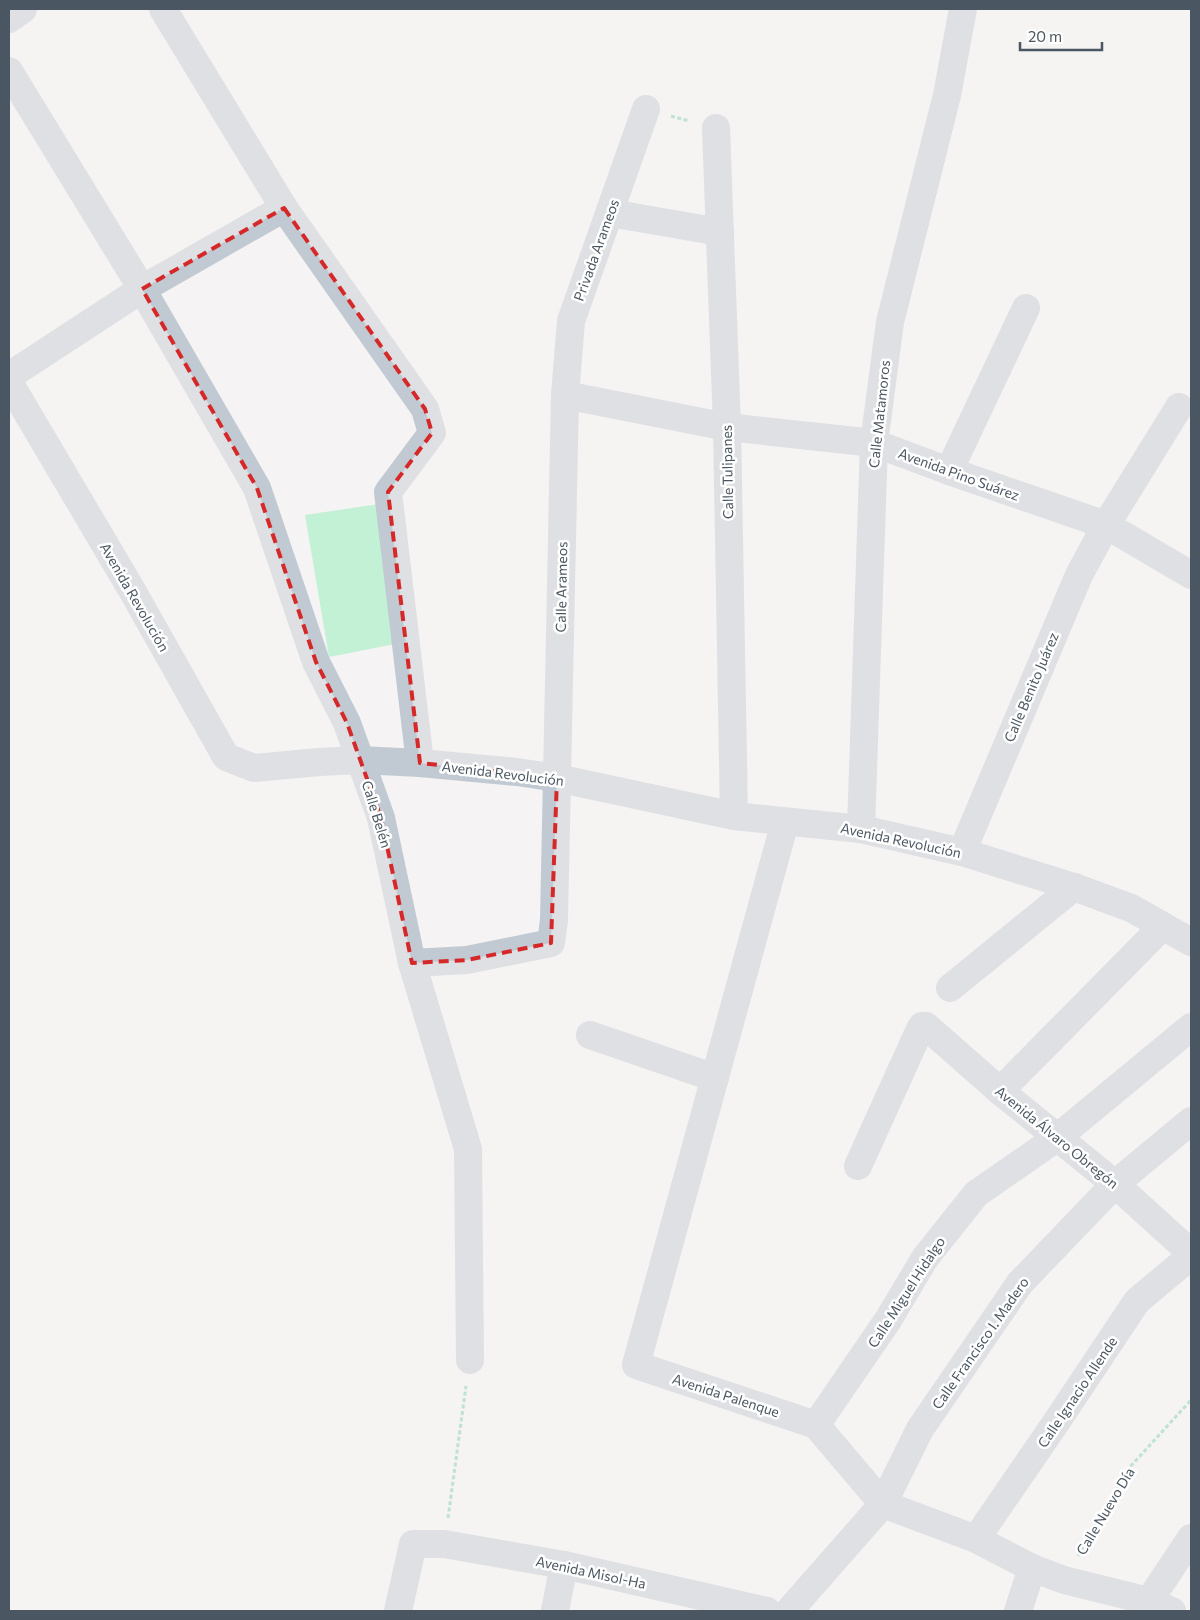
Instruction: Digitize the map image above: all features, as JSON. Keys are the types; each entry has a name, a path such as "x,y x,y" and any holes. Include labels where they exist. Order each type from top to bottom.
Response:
{"street":[{"path":"9,19 23,9"},
{"path":"164,9 284,208 425,409 432,433 388,492 420,763"},
{"name":"Calle Matamoros","path":"861,829 874,443 890,322 947,96 964,9"},
{"name":"Calle Belén","path":"9,71 142,289 257,488 316,662 347,723 382,818 412,962 468,1149 470,1360"},
{"name":"Privada Arameos","path":"565,395 571,321 646,109"},
{"name":"Calle Tulipanes","path":"716,128 727,427 734,816"},
{"path":"9,376 142,289 284,208"},
{"path":"610,213 720,232"},
{"path":"948,471 1026,308"},
{"name":"Avenida Revolución","path":"9,382 133,592 226,758 254,768 360,760 420,763 517,772 557,778 734,816 861,829 962,852 1074,887 1131,908 1191,942"},
{"name":"Avenida Pino Suárez","path":"565,395 727,427 874,443 948,471 1106,525 1191,575"},
{"name":"Calle Arameos","path":"412,962 467,960 551,943 554,920 565,395"},
{"name":"Calle Benito Juárez","path":"962,852 1078,575 1106,525 1179,407"},
{"path":"590,1035 715,1078 785,822"},
{"path":"950,988 1074,887"},
{"path":"1000,1091 1163,926"},
{"name":"Avenida Álvaro Obregón","path":"858,1166 922,1026 926,1026 1000,1091 1115,1184 1191,1254"},
{"name":"Calle Miguel Hidalgo","path":"816,1425 888,1320 925,1258 976,1194 1058,1137 1191,1027"},
{"name":"Avenida Palenque","path":"715,1078 636,1365 816,1425"},
{"name":"Calle Francisco I. Madero","path":"789,1611 883,1504 920,1429 1020,1282 1115,1184 1191,1121"},
{"name":"Calle Ignacio Allende","path":"976,1539 1137,1301 1191,1254"},
{"path":"816,1425 883,1504 976,1539 1032,1568 1064,1580 1161,1606 1191,1538"},
{"name":"Avenida Misol-Ha","path":"398,1611 413,1544 444,1544 564,1566 767,1611"},
{"path":"555,1611 564,1566"},
{"path":"1018,1611 1032,1568"}],"path":[{"path":"646,109 716,128"},
{"path":"444,1544 470,1360"},
{"name":"Calle Nuevo Día","path":"1064,1580 1130,1467 1191,1400"}],"highlighted area":[{"path":"284,208 425,409 432,433 388,492 420,763 557,778 551,943 467,960 412,963 381,818 347,723 316,662 257,488 142,289"}],"green space":[{"path":"379,504 400,643 329,657 305,515"}]}
